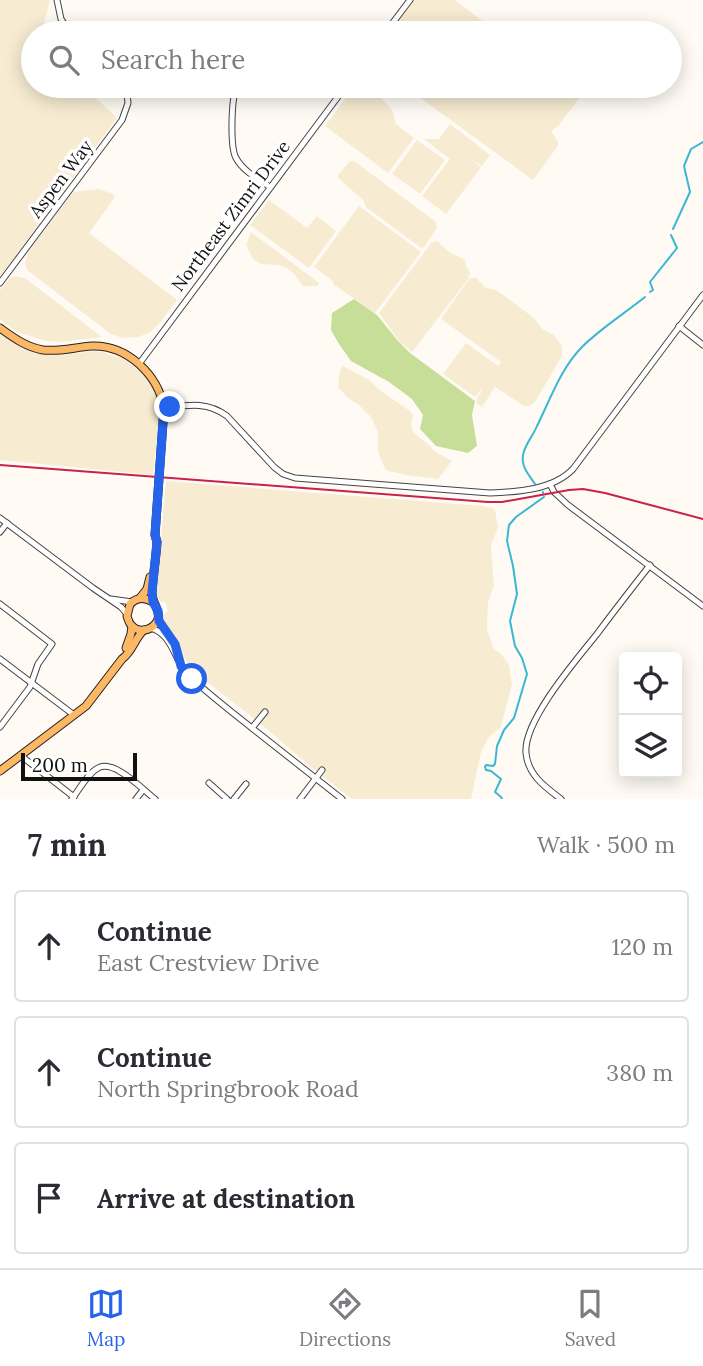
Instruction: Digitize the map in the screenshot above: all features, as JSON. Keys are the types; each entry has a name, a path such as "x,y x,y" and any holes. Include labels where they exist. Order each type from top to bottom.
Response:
{"main road":[{"path":"0,328 18,341 35,348 63,351 102,347 124,354 145,368 160,391 164,408 149,582 147,589 128,607 127,614 132,626 139,630 147,629"},
{"path":"0,771 90,701 126,657 137,636 158,618 152,592 157,542 155,535"},
{"path":"136,600 148,599 153,602"},
{"path":"122,659 132,626"}],"street":[{"path":"57,0 62,21"},
{"path":"394,21 410,0"},
{"name":"Aspen Way","path":"0,283 122,120 127,98"},
{"path":"234,98 234,155 243,167 270,187"},
{"name":"Northeast Zimri Drive","path":"139,363 337,98"},
{"path":"164,408 200,404 219,411 268,462 279,471 295,478 490,493 515,492 550,484 564,478 573,469 703,296"},
{"path":"679,326 703,345"},
{"path":"550,484 554,492 568,505 703,606"},
{"path":"0,518 127,614"},
{"path":"0,531 7,523"},
{"path":"561,799 543,786 531,771 525,750 527,739 548,698 650,565"},
{"path":"109,599 136,600"},
{"path":"0,604 52,644 37,664 32,683 2,719 0,727"},
{"path":"158,618 175,644 178,659"},
{"path":"147,629 159,631 166,637 183,669 192,679 342,799"},
{"path":"0,659 74,715"},
{"path":"252,728 265,712"},
{"path":"20,755 74,798 95,770 106,765 117,769 155,799"},
{"path":"300,799 322,770"},
{"path":"209,783 227,799"},
{"path":"234,799 246,784"},
{"path":"136,799 143,790"}],"shaded area":[{"path":"0,0 50,0 45,21 21,21 21,98 96,98 117,118 0,277"},
{"path":"413,0 455,0 482,21 398,21"},
{"path":"346,98 381,98 392,110 396,124 414,138 388,173 325,126"},
{"path":"420,98 579,98 559,125 551,131 558,146 533,180"},
{"path":"450,124 490,155 482,166 471,159 481,167 446,214 422,196 450,159 424,139 439,139"},
{"path":"417,140 445,160 420,194 392,174"},
{"path":"350,161 354,161 436,222 437,228 424,247 421,248 366,207 363,200 338,178"},
{"path":"99,189 114,194 115,197 89,233 177,300 159,324 149,333 138,337 122,338 111,334 27,270 25,264 28,252 73,192"},
{"path":"269,200 307,228 317,216 336,231 309,268 250,225"},
{"path":"359,206 421,252 375,313 333,284 333,281 314,267"},
{"path":"251,232 319,283 318,286 303,286 287,268 261,264 253,259 246,245"},
{"path":"437,241 449,252 465,260 470,272 468,279 412,352 399,341 379,313 432,242"},
{"path":"14,276 25,278 102,337 62,342 46,341 17,332 0,319 0,290"},
{"path":"476,278 486,288 496,290 535,319 542,329 554,335 562,346 562,356 530,406 524,406 495,387 482,407 476,401 483,387 475,397 443,374 466,343 498,366 501,362 441,319 469,279"},
{"path":"0,334 23,349 46,355 101,352 122,358 142,372 156,393 160,409 153,475 0,460"},
{"path":"343,366 369,380 410,411 413,415 411,427 414,433 434,451 452,461 438,479 385,469 378,452 378,432 371,417 338,387"},
{"path":"166,481 495,509 498,528 491,545 494,586 488,602 487,629 494,649 509,665 512,684 501,727 489,737 481,752 471,799 352,799 194,672 176,637 164,622 163,615 168,611 165,602 161,602 156,596"}],"green space":[{"path":"354,299 377,315 410,353 475,401 472,415 477,446 468,453 436,446 420,429 423,415 412,399 389,382 351,361 331,330 332,313"}],"waterway":[{"path":"673,229 690,192 684,166 691,149 703,142"},
{"path":"650,292 653,290 650,282 677,248 671,235"},
{"path":"535,484 524,467 523,455 562,374 589,340 645,297"},
{"path":"502,799 495,792 501,779 485,767 495,764 497,746 504,730 514,718 527,674 515,646 510,621 517,594 507,541 509,525 544,497"}],"railway":[{"path":"0,465 488,502 583,489 703,519"}],"route":[{"path":"170,407 164,408 152,597 159,621 175,644 181,666 192,679"}]}
